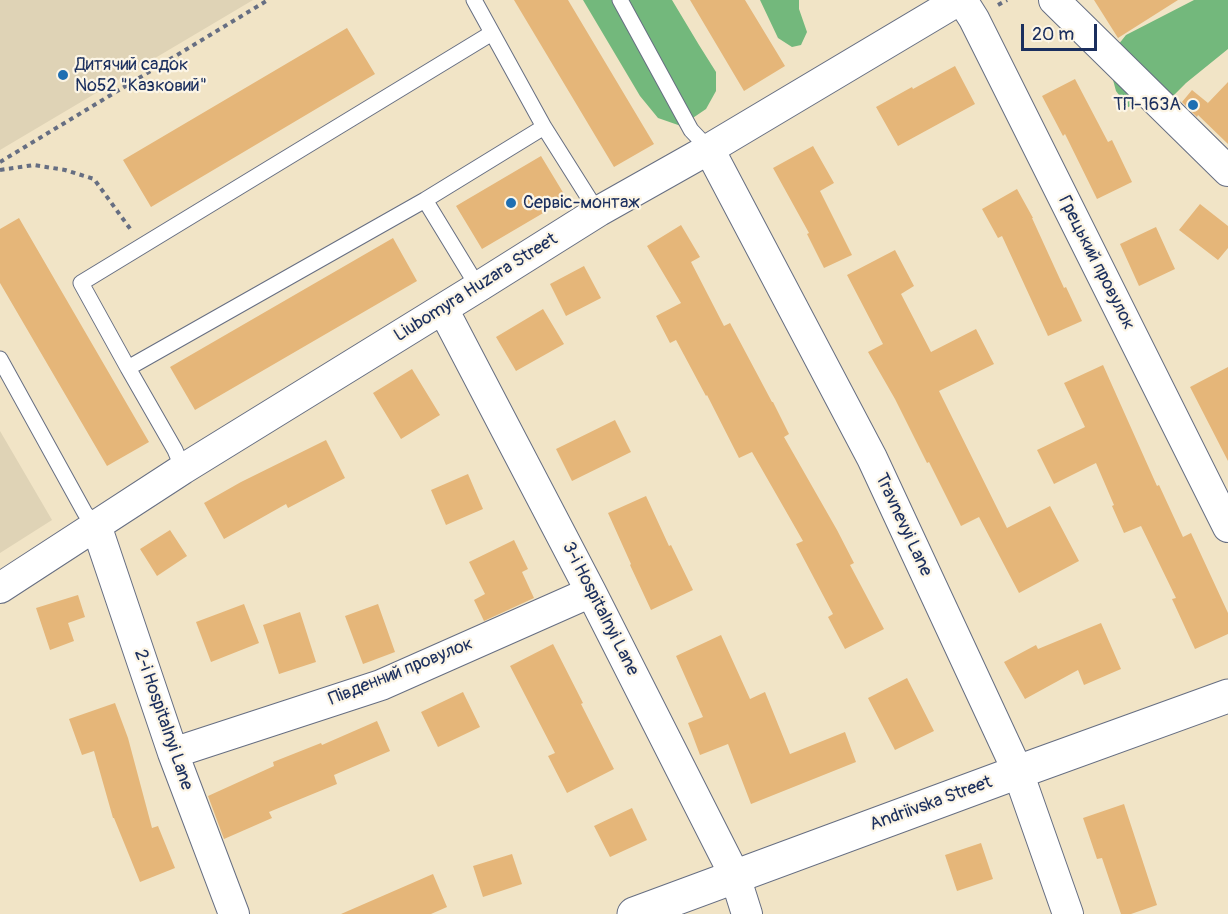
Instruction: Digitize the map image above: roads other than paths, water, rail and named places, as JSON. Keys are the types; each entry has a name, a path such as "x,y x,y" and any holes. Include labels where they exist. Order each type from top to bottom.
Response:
{"street":[{"name":"Liubomyra Huzara Street","path":"0,588 183,469 598,211 709,149 961,0"},
{"name":"Грецький провулок","path":"961,0 974,19 1228,527"},
{"path":"1054,0 1228,171"},
{"name":"Travnevyi Lane","path":"709,149 872,458 1018,772 1068,914"},
{"name":"3-i Hospitalnyi Lane","path":"443,309 591,592 735,876 747,914"},
{"name":"2-i Hospitalnyi Lane","path":"96,525 173,753 234,914"},
{"name":"Південний провулок","path":"173,753 381,685 591,592"},
{"name":"Andriivska Street","path":"634,914 1228,696"}],"lane":[{"path":"474,0 544,127 598,211"},
{"path":"620,0 691,130 709,149"},
{"path":"183,469 175,450 81,283 492,33"},
{"path":"128,368 425,200 544,127"},
{"path":"425,200 478,287"},
{"path":"0,359 85,513 96,525"}],"place":[{"name":"Дитячий садок №52 \"Казковий\"","path":"63,75"},
{"name":"ТП-163А","path":"1193,105"},
{"name":"Сервіс-монтаж","path":"511,203"}]}
